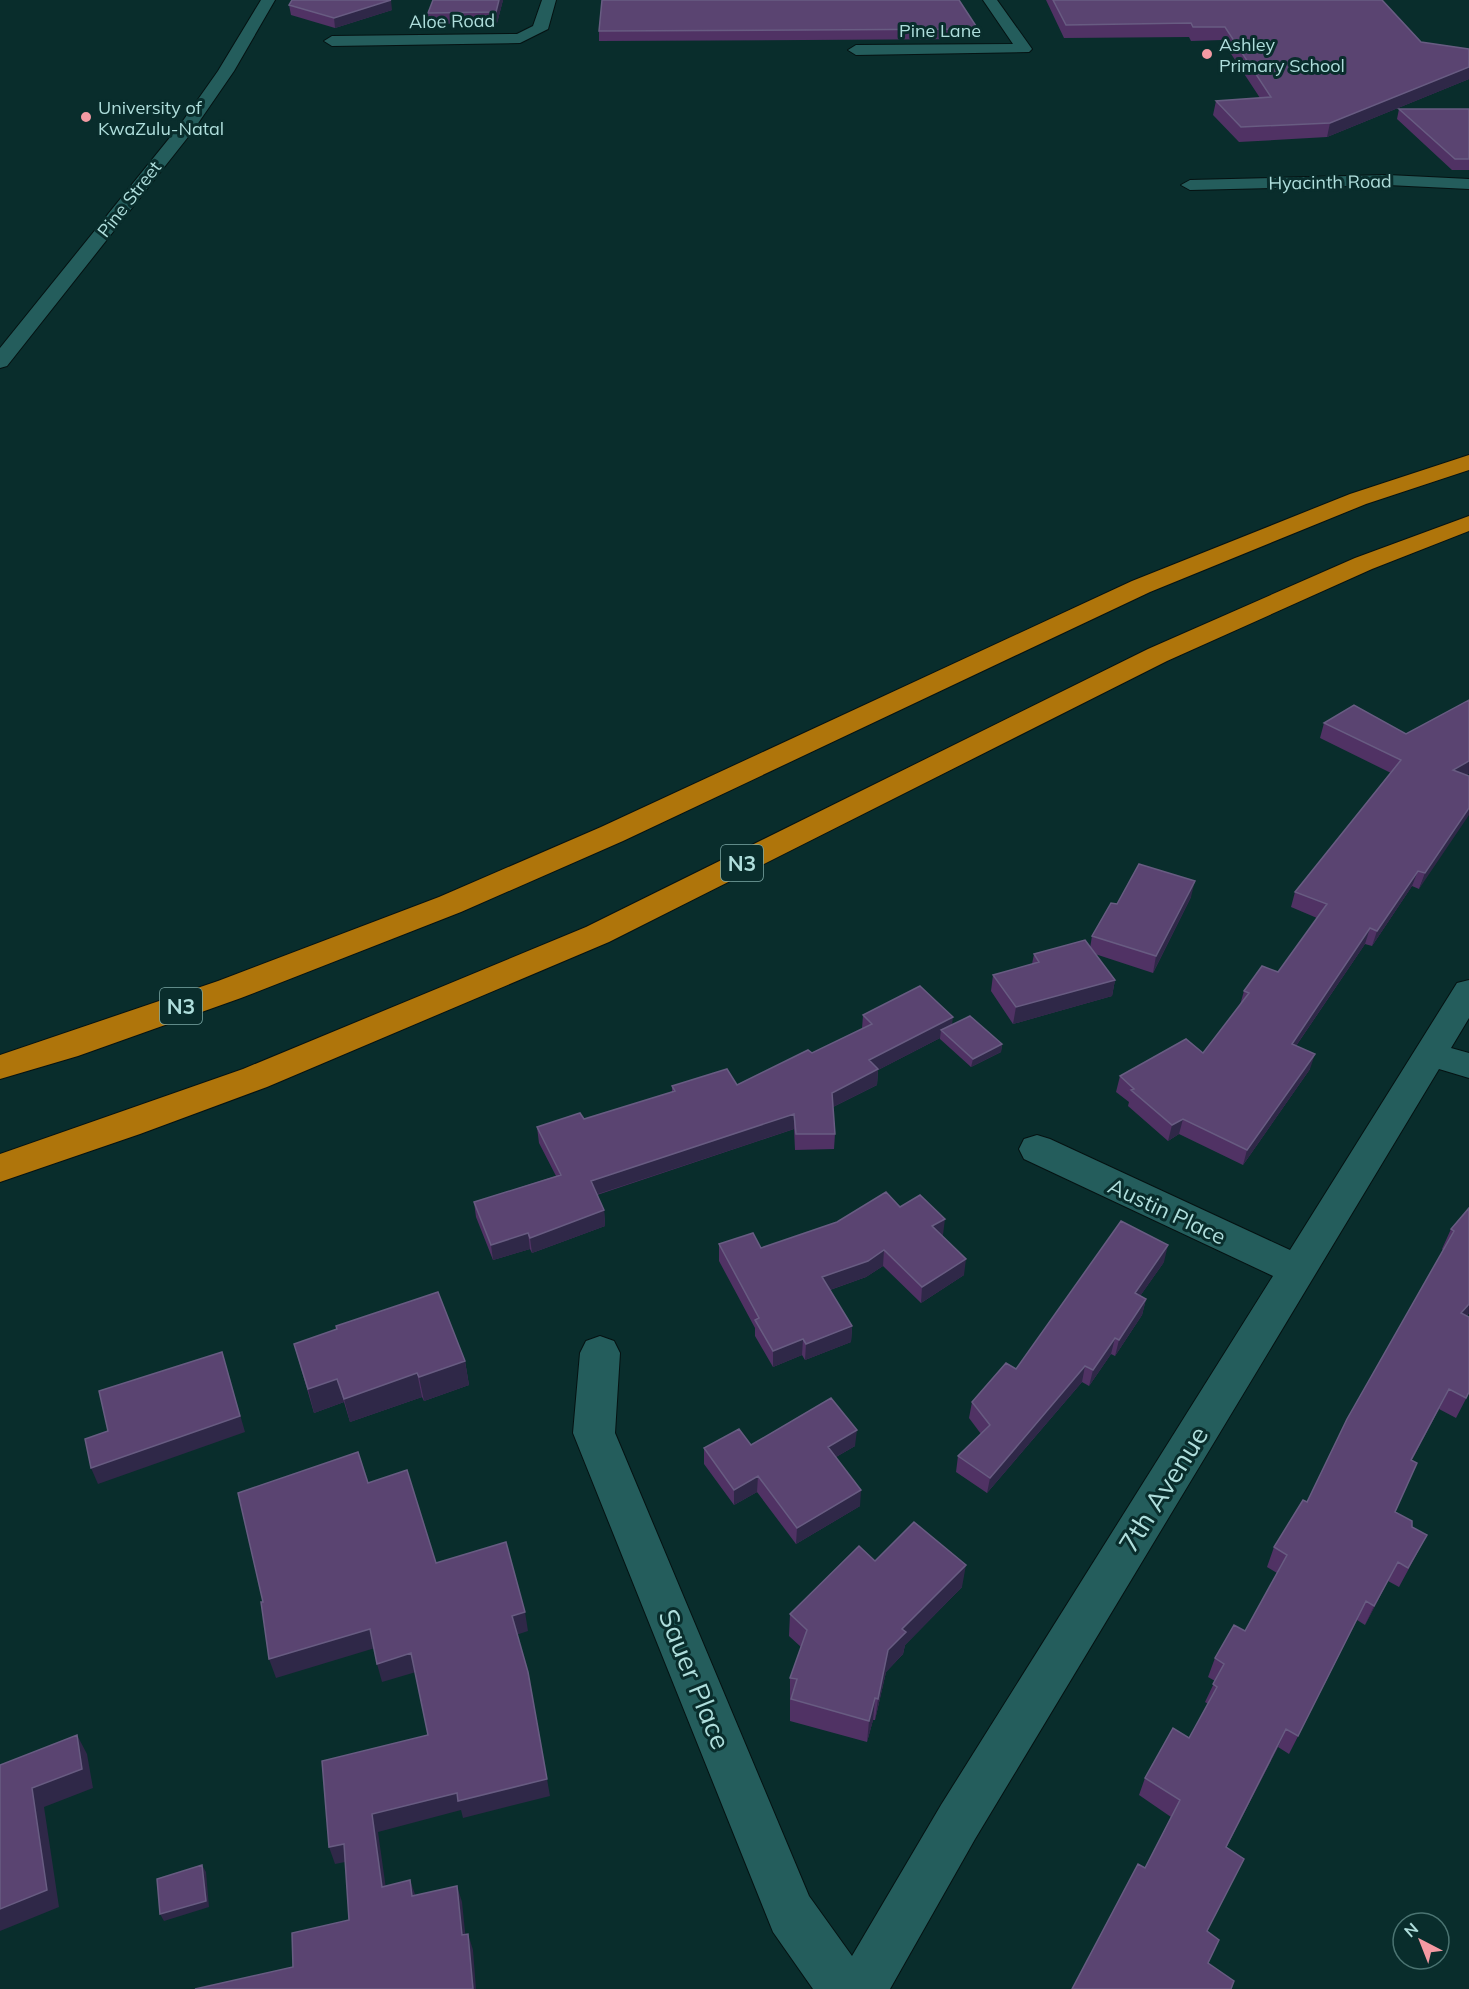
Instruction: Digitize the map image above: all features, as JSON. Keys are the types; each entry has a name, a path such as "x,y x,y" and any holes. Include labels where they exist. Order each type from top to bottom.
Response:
{"highway":[{"name":"N3","path":"0,1067 244,985 361,941 610,835 991,654 1163,576 1316,513 1469,462"},
{"name":"N3","path":"0,1168 59,1149 387,1026 648,911 1105,680 1255,608 1391,551 1469,523"}],"street":[{"name":"Pine Street","path":"0,362 36,312 67,277 211,94 268,0"},
{"name":"Aloe Road","path":"332,41 520,38 540,29 549,0"},
{"name":"Pine Lane","path":"856,50 1024,49 990,0"},
{"name":"Hyacinth Road","path":"1190,184 1388,180 1469,184"},
{"name":"7th Avenue","path":"861,1989 958,1822 1298,1271 1450,1060 1469,992"},
{"name":"Austin Place","path":"1037,1149 1298,1271"},
{"name":"Sauer Place","path":"600,1353 594,1433 791,1914 844,1989"}],"building":[{"path":"292,0 391,0 334,18 289,5"},
{"path":"433,0 499,0 496,12 428,13"},
{"path":"602,0 959,0 978,29 599,31"},
{"path":"1053,0 1382,0 1421,42 1469,49 1469,67 1330,123 1241,127 1216,101 1271,97 1225,27 1193,27 1191,23 1066,25"},
{"path":"1399,109 1469,109 1469,159 1455,159"},
{"path":"1469,700 1469,761 1453,770 1469,776 1469,808 1425,873 1418,871 1377,931 1370,928 1292,1044 1315,1054 1247,1150 1183,1119 1172,1125 1131,1090 1134,1089 1120,1076 1186,1039 1203,1053 1249,993 1244,991 1262,966 1278,972 1327,904 1295,892 1401,760 1324,723 1354,705 1406,734"},
{"path":"1139,864 1195,881 1156,956 1092,936 1111,903 1117,904"},
{"path":"1085,940 1115,980 1016,1007 993,975 1039,962 1034,954"},
{"path":"920,986 953,1017 869,1060 878,1069 832,1093 835,1134 796,1134 794,1114 591,1181 604,1210 530,1238 528,1233 491,1245 474,1202 561,1175 537,1127 580,1113 584,1119 675,1091 672,1086 727,1069 737,1085 808,1050 812,1053 872,1024 863,1015"},
{"path":"970,1016 1002,1044 973,1059 941,1030"},
{"path":"886,1192 900,1207 920,1195 945,1219 932,1226 966,1259 922,1287 884,1250 868,1261 822,1277 852,1326 806,1344 803,1339 773,1351 755,1320 759,1318 719,1244 753,1233 761,1248 837,1222"},
{"path":"1469,1208 1469,1304 1461,1313 1469,1317 1469,1392 1466,1398 1449,1389 1411,1460 1417,1463 1395,1512 1412,1521 1412,1527 1427,1535 1408,1568 1398,1562 1374,1606 1366,1601 1298,1736 1286,1729 1226,1847 1244,1859 1207,1931 1219,1940 1208,1963 1234,1981 1231,1989 1072,1989 1138,1864 1145,1868 1180,1800 1145,1778 1173,1728 1189,1738 1217,1687 1213,1684 1224,1664 1215,1658 1234,1625 1245,1631 1287,1555 1274,1547 1303,1500 1307,1502 1347,1419 1454,1231 1451,1229"},
{"path":"1121,1221 1168,1245 1135,1293 1146,1299 1119,1340 1115,1338 1093,1370 1085,1366 990,1478 958,1456 990,1425 972,1402 1006,1363 1016,1369"},
{"path":"438,1292 465,1361 419,1377 417,1373 344,1399 337,1379 308,1389 294,1344 337,1329 336,1326"},
{"path":"222,1352 240,1416 91,1468 85,1439 108,1431 99,1391"},
{"path":"831,1398 857,1430 828,1447 861,1490 797,1528 758,1476 734,1490 704,1448 739,1429 751,1445"},
{"path":"358,1452 368,1483 407,1470 436,1563 506,1542 525,1612 512,1616 528,1672 547,1779 458,1801 457,1793 372,1814 382,1887 410,1880 412,1896 457,1886 462,1935 468,1934 473,1989 195,1989 293,1967 292,1933 349,1920 344,1844 329,1847 322,1761 428,1735 411,1653 377,1664 370,1629 269,1659 261,1602 263,1602 238,1493"},
{"path":"914,1522 966,1565 902,1629 906,1632 888,1650 878,1699 875,1698 869,1721 791,1699 797,1679 790,1678 807,1630 790,1614 859,1546 875,1561"},
{"path":"77,1735 82,1769 32,1788 47,1890 0,1909 0,1765"},
{"path":"202,1865 206,1901 160,1914 157,1879"}],"place":[{"name":"Ashley Primary School","path":"1207,54"},
{"name":"University of KwaZulu-Natal","path":"86,117"}]}
